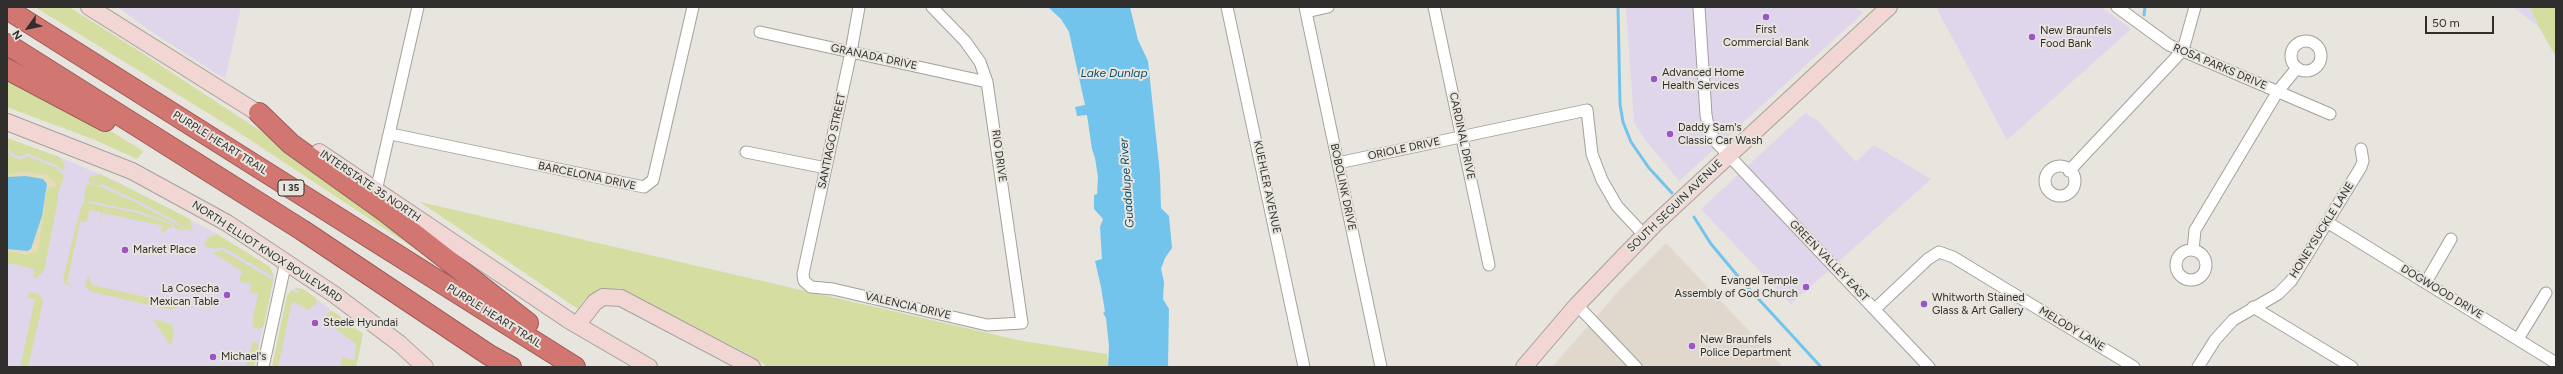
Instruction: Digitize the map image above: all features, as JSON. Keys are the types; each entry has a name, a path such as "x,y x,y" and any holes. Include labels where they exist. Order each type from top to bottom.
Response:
{"highway":[{"name":"PURPLE HEART TRAIL","path":"7,9 575,367"},
{"name":"I 35","path":"7,44 302,230 496,361 511,367"},
{"path":"7,69 89,111 155,152 302,230"},
{"path":"259,113 291,144 386,212 489,294 588,367"}],"main road":[{"name":"INTERSTATE 35 NORTH","path":"89,7 259,113 577,325 649,367"},
{"name":"SOUTH SEGUIN AVENUE","path":"1524,367 1577,305 1644,235 1889,7"},
{"name":"NORTH ELLIOT KNOX BOULEVARD","path":"7,122 109,161 153,182 227,223 286,261 400,344 425,367"},
{"path":"577,325 595,302 603,297 621,298 752,367"}],"street":[{"path":"376,191 391,134 418,7"},
{"name":"BARCELONA DRIVE","path":"391,134 644,187 653,180 693,7"},
{"name":"SANTIAGO STREET","path":"803,274 851,52 859,7"},
{"name":"RIO DRIVE","path":"932,7 965,41 980,62 987,82 1022,323"},
{"name":"KUEHLER AVENUE","path":"1228,7 1304,367"},
{"path":"1306,9 1328,7"},
{"name":"CARDINAL DRIVE","path":"1434,7 1490,265"},
{"name":"GREEN VALLEY EAST","path":"1699,7 1707,123 1717,143 1929,367"},
{"name":"ROSA PARKS DRIVE","path":"2117,7 2165,42 2330,114"},
{"path":"2069,170 2183,50 2195,7"},
{"name":"BOBOLINK DRIVE","path":"1306,9 1381,367"},
{"name":"GRANADA DRIVE","path":"760,32 987,82"},
{"path":"2193,250 2195,230 2278,91 2297,68"},
{"name":"ORIOLE DRIVE","path":"1338,163 1587,110 1592,154 1602,180 1617,206 1644,235"},
{"name":"HONEYSUCKLE LANE","path":"2198,367 2225,327 2288,285 2361,168 2363,161 2361,149"},
{"path":"746,152 826,168"},
{"name":"DOGWOOD DRIVE","path":"2327,222 2556,363"},
{"path":"2426,282 2451,239"},
{"name":"MELODY LANE","path":"1875,309 1928,259 1939,252 1952,257 2134,367"},
{"path":"263,367 286,261"},
{"name":"VALENCIA DRIVE","path":"803,274 804,281 811,288 833,289 987,325 1022,323"},
{"path":"2518,339 2546,293"},
{"path":"1577,305 1636,367"},
{"path":"2253,307 2352,367"}],"shaded area":[{"path":"118,7 241,7 225,79 149,30"},
{"path":"1626,7 1854,7 1863,13 1679,181 1644,138 1634,122"},
{"path":"1936,7 2101,7 2131,29 2007,140"},
{"path":"2513,7 2530,7 2539,27"},
{"path":"1805,113 1817,120 1856,162 1874,145 1931,179 1791,304 1701,209"},
{"name":"Market Place","path":"7,138 59,157 118,182 217,234 270,267 274,279 254,367 7,367"},
{"path":"1666,243 1783,367 1552,367 1623,286"},
{"name":"Steele Hyundai","path":"296,288 303,289 363,334 356,367 272,367 287,296 290,291"}],"green space":[{"path":"35,7 69,7 139,51 315,167 419,249 408,244 229,126"},
{"path":"2530,7 2556,7 2556,57 2539,27"},
{"path":"7,76 101,125 143,151 137,159 95,140 7,107"},
{"path":"7,138 59,157 63,161 65,169 60,169 58,166 27,153 21,157 13,154 7,147"},
{"path":"7,149 11,156 21,160 27,156 56,168 64,176 57,197 58,199 44,271 36,278 33,277 35,269 7,263 7,251 29,254 39,240 46,194 50,187 55,187 47,175 25,172 7,174"},
{"path":"100,174 190,219 193,231 183,228 174,220 136,200 102,184 98,186 89,182 89,177"},
{"path":"89,184 101,187 135,202 173,222 186,231 176,229 172,223 138,211 89,201 88,203 137,213 171,224 173,228 169,227 163,233 160,231 164,226 103,213 100,221 101,212 89,210 87,222 80,222 67,283 74,286 66,285 63,280 82,204 84,203 86,185"},
{"path":"420,202 1022,341 1107,354 1108,367 768,367 750,355 620,288 597,291 585,299 578,309"},
{"path":"217,234 270,267 274,277 223,247 214,249 204,246 207,238"},
{"path":"222,250 273,280 264,325 261,328 253,329 254,322 252,322 258,294 250,292 252,284 239,281 242,271 213,253"},
{"path":"88,276 92,285 177,304 177,298 179,297 181,303 177,308 171,310 92,292 85,286"},
{"path":"295,288 303,289 316,298 317,303 308,310 292,301 278,367 272,367 287,296 292,290 298,293 299,291"},
{"path":"29,292 39,294 43,302 28,367 20,367 35,299 27,298"},
{"path":"333,311 363,334 356,367 340,367 342,357 354,360 356,344 325,321 327,313"},
{"path":"144,317 171,324 174,331 171,346 153,320"},
{"path":"253,341 259,345 254,367 246,367"}],"sand":[{"path":"25,172 47,175 56,183 55,187 50,187 46,194 38,251 26,255 7,251 7,249 27,251 47,188 46,181 39,177 7,177 7,174"}],"water":[{"name":"Lake Dunlap","path":"1048,7 1130,7 1138,40 1148,61 1160,174 1161,208 1169,216 1172,248 1165,258 1161,269 1164,282 1163,299 1169,309 1168,367 1108,367 1109,346 1106,318 1103,313 1105,312 1095,261 1102,259 1100,227 1103,219 1094,209 1094,195 1097,194 1098,177 1095,158 1092,149 1087,115 1077,116 1075,107 1085,105 1069,32 1061,19"},
{"path":"26,176 43,179 47,184 42,216 31,249 27,251 7,249 7,177"}],"waterway":[{"path":"1618,7 1620,104 1623,122 1631,142 1649,168 1672,193"},
{"path":"2144,15 2145,7"},
{"path":"1694,217 1711,244 1742,281 1821,367"}],"place":[{"name":"First Commercial Bank","path":"1766,17"},
{"name":"New Braunfels Food Bank","path":"2032,37"},
{"name":"Advanced Home Health Services","path":"1654,79"},
{"name":"Daddy Sam's Classic Car Wash","path":"1670,134"},
{"name":"Market Place","path":"125,250"},
{"name":"Evangel Temple Assembly of God Church","path":"1806,287"},
{"name":"La Cosecha Mexican Table","path":"227,295"},
{"name":"Whitworth Stained Glass & Art Gallery","path":"1924,304"},
{"name":"Steele Hyundai","path":"315,323"},
{"name":"New Braunfels Police Department","path":"1692,346"},
{"name":"Michael's","path":"213,357"}],"water label":[{"name":"Guadalupe River","path":"1127,183"}]}
